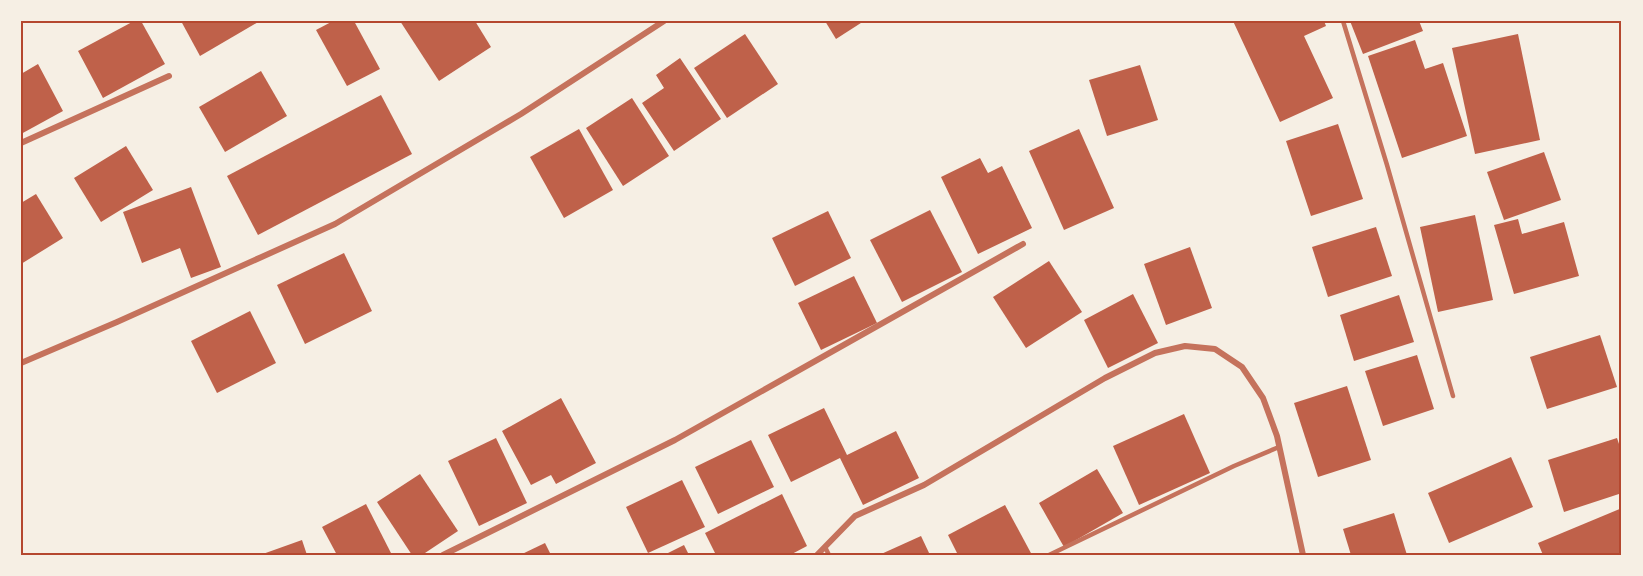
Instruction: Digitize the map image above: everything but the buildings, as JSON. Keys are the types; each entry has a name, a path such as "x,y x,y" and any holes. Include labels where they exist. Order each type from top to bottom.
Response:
{"street":[{"path":"21,363 335,224 521,114 664,21"},
{"path":"21,143 169,76"},
{"path":"443,555 675,440 1023,244"},
{"path":"817,555 855,516 924,485 1105,378 1155,352 1185,346 1215,349 1242,367 1263,398 1277,436 1303,555"}],"lane":[{"path":"1342,21 1387,165 1453,396"},
{"path":"1049,555 1234,466 1279,447"},
{"path":"825,547 829,555"}]}
